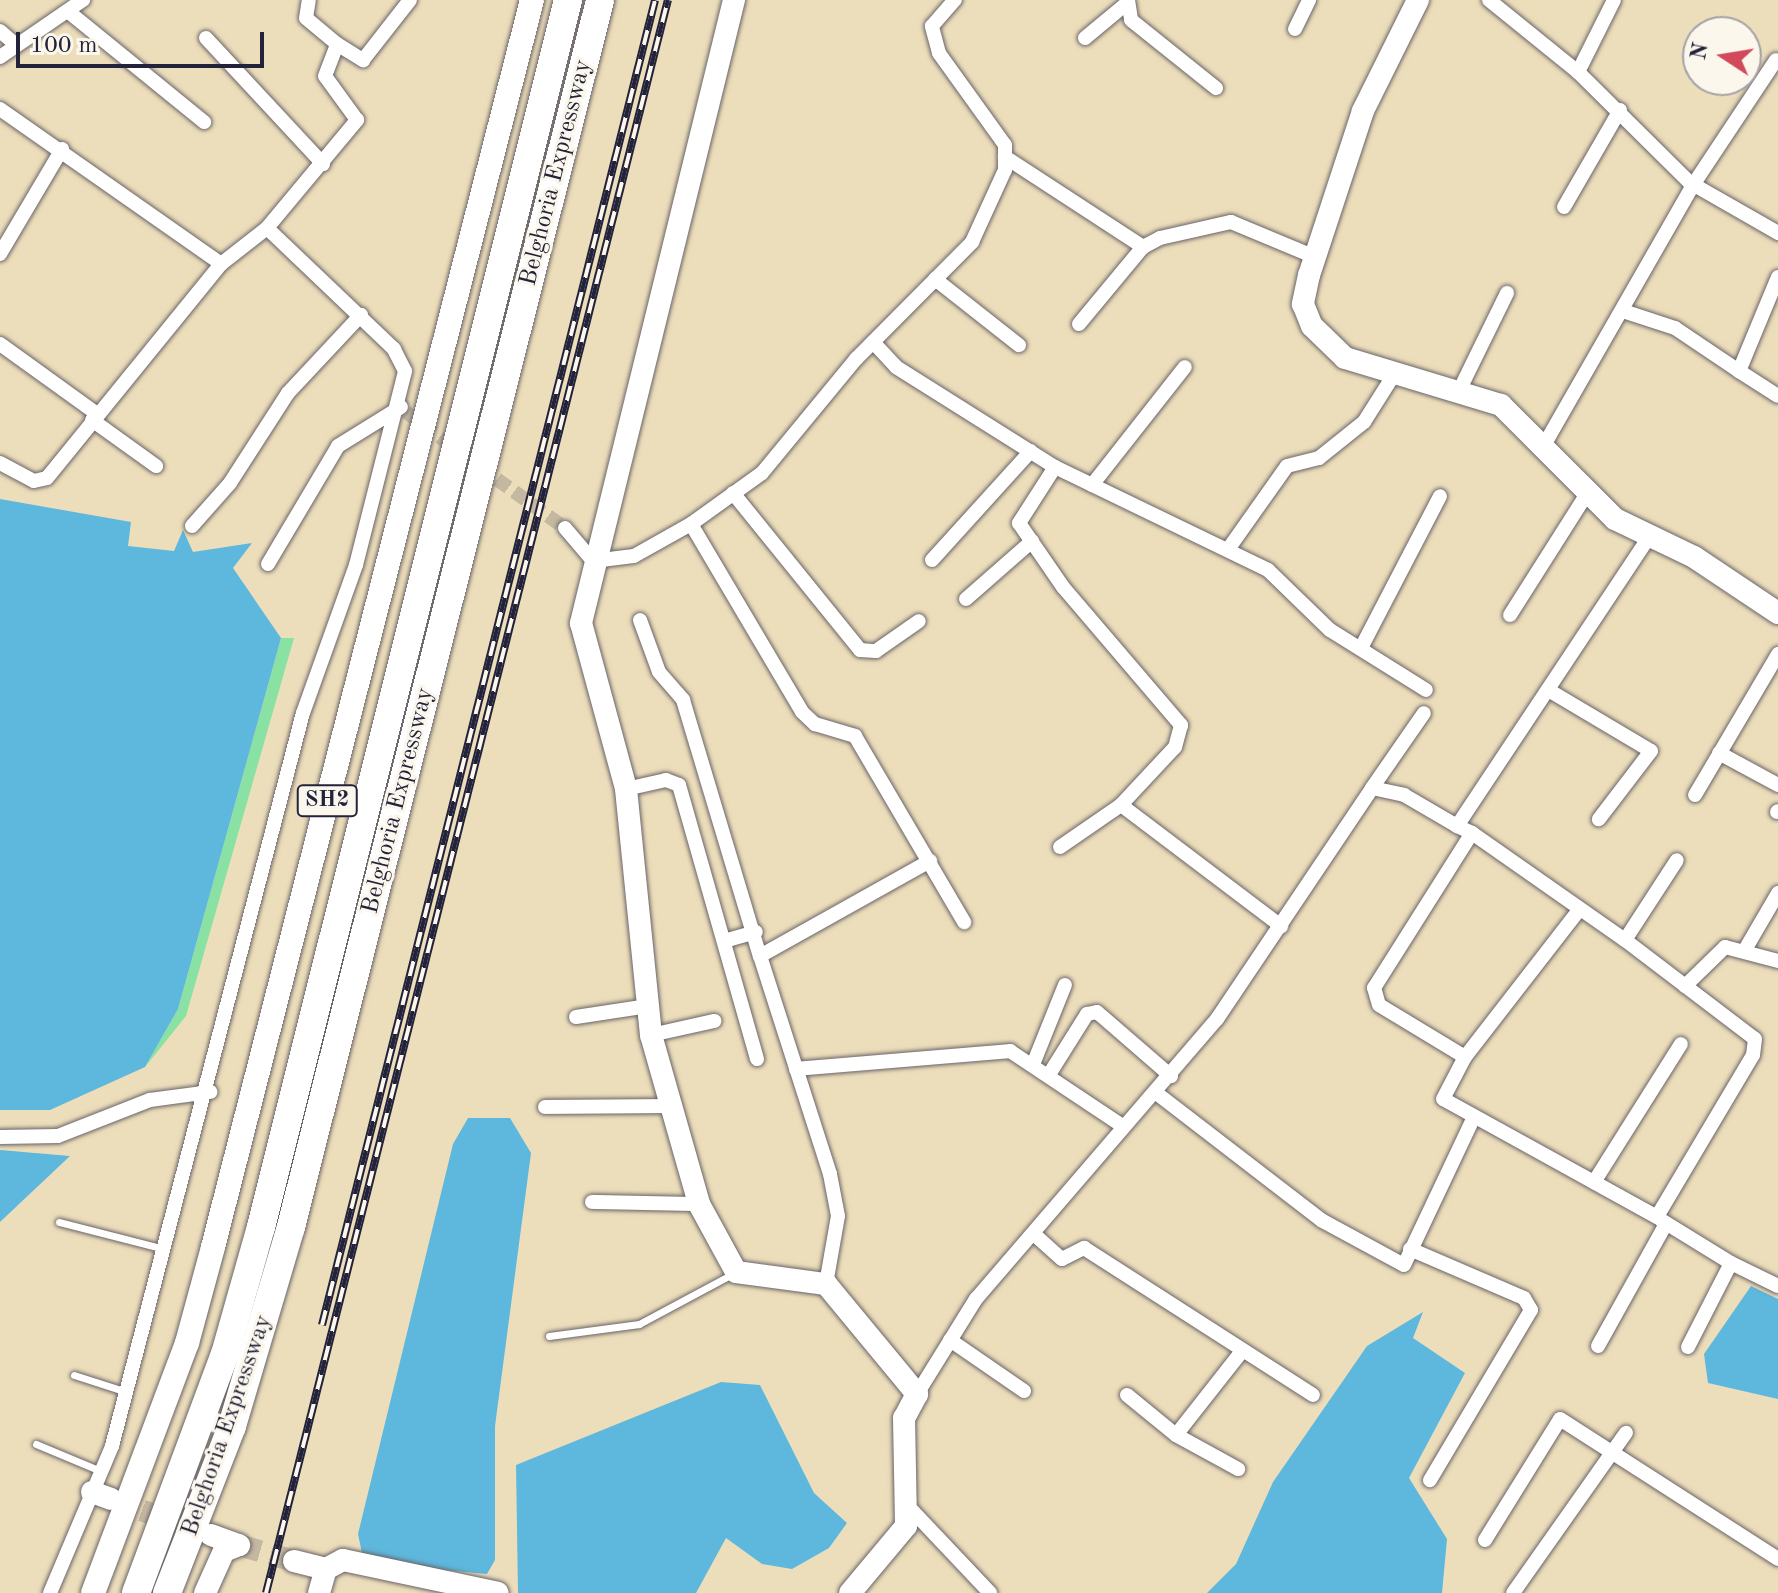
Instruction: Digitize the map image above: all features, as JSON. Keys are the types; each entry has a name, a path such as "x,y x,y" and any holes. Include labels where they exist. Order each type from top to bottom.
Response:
{"highway":[{"name":"Belghoria Expressway","path":"136,1593 225,1354 261,1227 568,0"},
{"name":"Belghoria Expressway","path":"167,1593 232,1426 287,1241 600,0"}],"main road":[{"name":"SH2","path":"93,1593 187,1343 532,0"}],"street":[{"path":"0,57 14,43 70,13 83,0"},
{"path":"309,0 306,18 337,44 363,60 410,0"},
{"path":"734,0 593,561 584,647 626,789 651,1035 666,1106 699,1204 736,1272 826,1284 917,1394"},
{"path":"593,561 634,556 691,524 762,473 873,342 972,242 1005,157 1005,145 939,53 932,26 955,0"},
{"path":"1295,29 1309,0"},
{"path":"1418,0 1363,111 1315,257 1303,304 1312,326 1345,358 1460,389 1501,405 1615,519 1650,536 1778,613"},
{"path":"1489,0 1620,110 1693,185 1778,233"},
{"path":"1578,72 1614,0"},
{"path":"1085,38 1127,2 1131,20 1216,88"},
{"path":"70,13 204,122"},
{"path":"0,31 14,43"},
{"path":"206,38 323,164"},
{"path":"0,463 41,482 221,264 267,228 323,164 357,120 325,76 337,44"},
{"path":"1543,447 1693,185 1776,60"},
{"path":"0,109 62,149 221,264"},
{"path":"1564,207 1620,110"},
{"path":"0,254 62,149"},
{"path":"1005,157 1143,247"},
{"path":"1079,324 1143,247 1231,222 1315,257"},
{"path":"50,1593 102,1496 101,1471 127,1392 210,1092 303,713 356,565 402,408 402,360 361,315 267,228"},
{"path":"1739,371 1778,277"},
{"path":"935,279 1019,345"},
{"path":"1460,389 1507,293"},
{"path":"1623,311 1675,328 1778,396"},
{"path":"192,526 288,393 361,315"},
{"path":"873,342 896,367 1055,467 1229,548 1268,570 1330,630 1426,690"},
{"path":"0,344 156,466"},
{"path":"1092,485 1185,367"},
{"path":"1229,548 1287,466 1319,458 1364,422 1395,373"},
{"path":"268,564 338,446 402,408"},
{"path":"932,560 1031,451"},
{"path":"1055,467 1019,523 1181,725 1175,747 1121,805 1060,847"},
{"path":"1510,615 1588,492"},
{"path":"733,493 860,650 876,651 919,621"},
{"path":"1361,648 1440,496"},
{"path":"691,524 802,712 815,724 855,736 964,922"},
{"path":"565,528 593,561"},
{"path":"1457,826 1550,691 1650,536"},
{"path":"966,599 1032,541"},
{"path":"640,620 659,672 683,700 756,932 760,956 838,1216 826,1284"},
{"path":"1695,795 1778,654"},
{"path":"1550,691 1651,751 1599,819"},
{"path":"850,1593 903,1531 904,1418 976,1299 1035,1235 1121,1125 1171,1076 1281,926 1424,713"},
{"path":"1719,753 1778,785"},
{"path":"626,789 666,780 679,785 757,1059"},
{"path":"1372,788 1404,795 1472,833 1625,940 1757,1047 1662,1220 1598,1346"},
{"path":"1121,805 1281,926"},
{"path":"1465,1057 1379,1005 1374,988 1472,833"},
{"path":"1625,940 1677,860"},
{"path":"760,956 930,861"},
{"path":"1746,948 1778,893"},
{"path":"1580,909 1465,1057 1443,1099 1662,1220 1731,1263 1778,1286"},
{"path":"724,941 756,932"},
{"path":"1685,986 1713,954 1746,948 1778,961"},
{"path":"1034,1062 1065,985"},
{"path":"576,1017 648,1006"},
{"path":"1050,1073 1087,1014 1097,1012 1171,1076"},
{"path":"651,1035 714,1021"},
{"path":"1594,1182 1681,1044"},
{"path":"796,1069 1002,1051 1034,1062 1121,1125"},
{"path":"0,1137 58,1136 150,1100 210,1092"},
{"path":"1155,1092 1321,1220 1404,1265 1474,1117"},
{"path":"545,1107 666,1106"},
{"path":"592,1202 699,1204"},
{"path":"1035,1235 1062,1259 1084,1248 1313,1395"},
{"path":"1410,1249 1524,1298 1531,1310 1430,1480"},
{"path":"1688,1347 1731,1263"},
{"path":"950,1340 1024,1391"},
{"path":"1176,1435 1243,1350"},
{"path":"1127,1395 1176,1435 1238,1469"},
{"path":"1485,1540 1560,1419 1778,1559"},
{"path":"1513,1593 1626,1433"},
{"path":"905,1503 990,1593"},
{"path":"209,1586 224,1551 239,1545 211,1535"},
{"path":"294,1561 326,1569 343,1560 371,1561 498,1593"},
{"path":"319,1593 326,1569"}],"lane":[{"path":"59,1222 166,1249"},
{"path":"549,1336 639,1324 736,1272"},
{"path":"74,1375 127,1392"},
{"path":"36,1444 101,1471"}],"green space":[{"path":"281,638 294,638 186,1016 145,1067 178,1009"}],"water":[{"path":"0,499 131,522 128,546 174,551 183,530 193,552 252,543 233,568 281,638 178,1009 145,1067 50,1110 0,1110"},
{"path":"468,1118 510,1118 531,1153 495,1426 495,1560 487,1574 377,1564 363,1558 358,1534 453,1144"},
{"path":"0,1150 70,1156 0,1222"},
{"path":"1751,1286 1778,1299 1778,1399 1708,1383 1704,1354"},
{"path":"1423,1312 1413,1338 1465,1373 1409,1478 1447,1539 1442,1593 1207,1593 1236,1564 1273,1482 1367,1346"},
{"path":"721,1382 760,1385 814,1493 847,1523 829,1548 792,1569 762,1564 726,1538 696,1593 518,1593 516,1465"}],"tunnel":[{"path":"406,412 457,450"},
{"path":"480,467 565,528"},
{"path":"111,1499 179,1524"},
{"path":"239,1545 294,1561"}],"railway":[{"path":"322,1325 655,0"},
{"path":"266,1593 668,0"}]}
